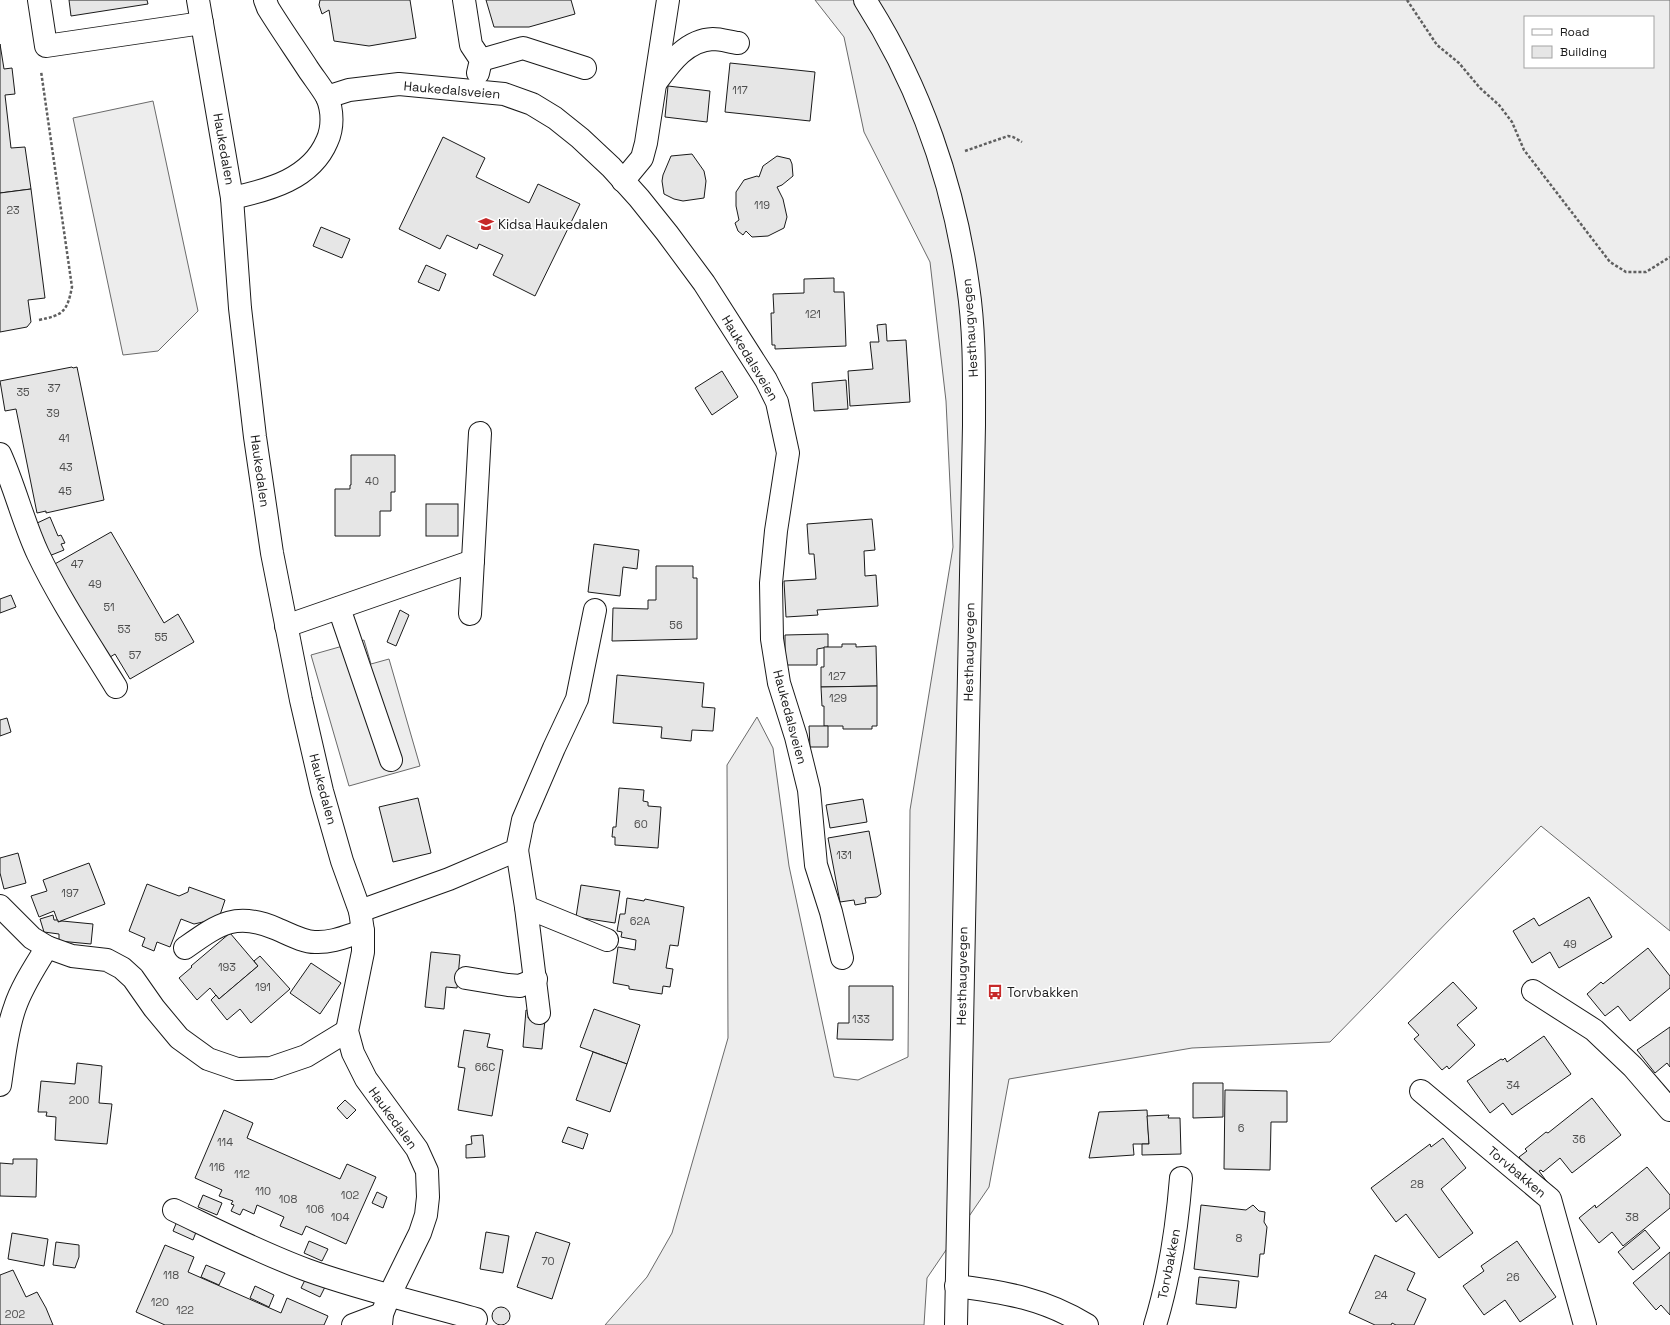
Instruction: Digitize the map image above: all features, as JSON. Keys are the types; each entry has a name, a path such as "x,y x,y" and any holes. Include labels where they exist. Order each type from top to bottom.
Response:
{"street":[{"path":"39,0 46,46 202,23"},
{"name":"Haukedalen","path":"198,0 232,198 240,308 255,437 272,553 301,700 322,791 342,862 361,921 363,952 347,1032 353,1053 366,1079 417,1148 426,1171 428,1197 426,1215 420,1233 384,1311"},
{"path":"232,198 261,192 286,182 304,172 315,161 324,148 330,134 332,118 327,97 277,22 265,0"},
{"path":"464,0 471,45 481,60 475,90"},
{"path":"623,181 642,158 646,143 668,0"},
{"name":"Hesthaugvegen","path":"865,0 877,18 899,61 920,106 938,153 950,196 961,245 968,287 974,348 974,425 956,1325"},
{"path":"656,83 670,63 682,51 694,44 713,39 738,43"},
{"path":"481,60 523,48 585,68"},
{"name":"Haukedalsveien","path":"327,97 349,90 399,84 475,90 504,94 532,104 555,118 580,138 623,181 668,233 704,283 766,380 777,402 788,452 776,531 771,583 772,639 779,682 796,737 809,790 816,864 831,912 842,958"},
{"path":"470,614 480,433"},
{"path":"0,454 11,478 25,522 38,553 61,597 116,688"},
{"path":"286,626 473,561"},
{"path":"339,608 391,760"},
{"path":"539,1013 536,978 517,850 522,820 577,699 595,610"},
{"path":"184,948 210,930 227,922 249,920 265,924 314,942 334,941 361,921 449,879 517,850"},
{"path":"0,906 32,938 47,948 72,956 107,960 122,968 133,978 154,1008 179,1038 208,1059 237,1069 271,1068 306,1056 347,1032"},
{"path":"526,907 607,940"},
{"path":"0,1085 7,1035 15,1006 25,983 47,948"},
{"path":"466,978 508,986 520,986 536,978"},
{"path":"1533,991 1594,1030 1633,1067 1670,1110"},
{"name":"Torvbakken","path":"1421,1091 1550,1199 1586,1325"},
{"name":"Torvbakken","path":"1155,1325 1164,1295 1177,1226 1181,1178"},
{"path":"174,1210 307,1270 384,1311 476,1319"},
{"path":"956,1286 996,1291 1040,1301 1070,1314 1087,1325"},
{"path":"353,1325 384,1311"}],"path":[{"path":"1407,0 1437,45 1459,63 1480,88 1499,105 1512,122 1524,150 1610,262 1626,272 1646,272 1670,257"},
{"path":"40,320 55,317 61,313 69,301 72,287 40,66 46,46"},
{"path":"960,152 984,146 1008,136 1022,142"}],"shaded area":[{"path":"815,0 1670,0 1670,931 1541,826 1330,1042 1192,1048 1009,1079 989,1187 927,1278 924,1325 605,1325 647,1277 672,1233 728,1038 727,765 757,717 773,748 789,866 834,1077 858,1080 908,1057 910,810 953,547 946,401 930,262 864,132 844,37"},
{"path":"153,101 198,311 158,351 123,355 73,118"},
{"path":"364,640 371,664 389,659 420,766 349,786 311,655"}],"building":[{"path":"69,0 147,0 148,4 71,16"},
{"path":"320,0 410,0 416,38 369,46 334,41 329,10 322,14 319,5"},
{"path":"486,0 571,0 575,14 529,27 494,27"},
{"path":"0,44 4,69 12,68 15,94 5,95 11,148 25,147 31,189 0,193"},
{"path":"730,63 815,72 810,121 725,112"},
{"path":"668,86 710,91 707,122 665,117"},
{"path":"443,137 485,158 476,177 529,203 538,184 580,204 535,296 493,275 503,255 479,244 477,249 447,235 440,249 399,229"},
{"path":"692,154 704,171 706,181 704,198 683,201 674,199 664,194 662,181 663,175 671,156"},
{"path":"777,156 790,159 792,164 793,176 777,187 783,199 787,217 784,228 768,236 752,237 746,231 743,235 738,231 735,223 739,220 736,206 736,192 744,180 757,176 759,177 763,166"},
{"path":"31,189 45,298 28,300 31,322 27,327 0,332 0,193"},
{"path":"321,227 350,239 342,258 313,246"},
{"path":"426,265 446,274 439,291 418,282"},
{"path":"834,278 834,292 844,292 846,346 775,349 775,345 772,345 771,313 774,313 773,294 804,293 804,279"},
{"path":"886,324 887,341 906,340 910,402 850,406 848,371 873,369 870,342 879,342 877,325"},
{"path":"77,367 104,500 46,513 46,511 37,513 16,409 5,411 0,381"},
{"path":"722,371 738,397 712,415 695,388"},
{"path":"846,380 848,409 814,411 812,383"},
{"path":"351,455 395,455 395,492 391,492 391,511 380,511 380,536 335,536 335,489 350,489"},
{"path":"426,504 458,504 458,536 426,536"},
{"path":"50,517 58,536 61,535 65,543 61,544 64,550 49,556 35,524"},
{"path":"872,519 875,550 864,551 865,576 876,575 878,606 817,610 818,615 786,617 784,581 816,579 814,554 809,554 807,524"},
{"path":"111,532 164,623 178,614 194,642 130,679 115,654 107,659 53,565"},
{"path":"594,544 639,550 637,569 623,567 620,596 588,592"},
{"path":"656,566 693,566 693,578 697,578 697,639 612,641 613,608 648,609 648,600 656,600"},
{"path":"11,595 16,607 0,613 0,599"},
{"path":"400,610 409,615 396,646 387,642"},
{"path":"828,634 828,647 817,649 817,665 785,665 785,635"},
{"path":"842,644 856,644 856,647 876,646 877,686 821,687 821,667 824,667 824,647 842,647"},
{"path":"617,675 704,683 702,707 715,708 713,731 692,730 691,741 661,738 662,727 613,723"},
{"path":"877,686 877,726 872,726 872,729 843,729 843,726 824,726 824,706 822,706 821,687"},
{"path":"7,718 11,732 0,736 0,720"},
{"path":"809,726 828,726 828,747 810,747"},
{"path":"619,788 644,790 643,801 648,802 648,806 661,807 658,848 615,845 615,837 612,837 613,827 616,827"},
{"path":"418,798 431,853 393,862 379,807"},
{"path":"863,799 867,822 830,828 826,805"},
{"path":"869,831 881,894 877,897 865,898 866,903 855,905 854,900 840,902 828,838"},
{"path":"18,853 26,883 4,889 0,873 0,858"},
{"path":"89,863 105,904 58,922 54,911 39,917 31,896 47,891 43,880"},
{"path":"147,884 179,896 188,892 189,887 225,900 220,915 212,920 194,924 181,919 170,947 157,942 154,951 142,946 145,938 129,931"},
{"path":"581,885 620,891 615,923 576,917"},
{"path":"1589,897 1612,937 1559,968 1550,952 1532,963 1513,931 1534,918 1539,926"},
{"path":"627,898 644,901 645,899 684,907 678,946 670,945 666,968 673,969 670,987 663,986 662,994 629,989 629,986 613,983 618,947 635,950 636,940 621,937 622,932 617,931 620,914 625,914"},
{"path":"53,915 54,920 58,920 58,922 62,921 93,924 91,944 59,941 59,934 44,932 40,919"},
{"path":"230,933 258,966 219,999 210,988 197,1000 179,978"},
{"path":"1648,948 1670,976 1670,988 1630,1021 1618,1006 1605,1016 1587,994 1601,982 1603,984"},
{"path":"431,952 460,955 457,988 446,987 444,1009 425,1007"},
{"path":"260,956 290,989 251,1023 240,1009 227,1020 211,1000 216,995 219,999 258,966 254,961"},
{"path":"311,963 341,983 320,1014 290,993"},
{"path":"1453,982 1477,1008 1457,1025 1475,1045 1449,1069 1447,1066 1442,1070 1414,1039 1419,1035 1408,1023"},
{"path":"849,986 893,986 893,1040 837,1039 838,1023 849,1023"},
{"path":"594,1009 640,1025 627,1064 580,1047"},
{"path":"526,1010 529,1011 528,1018 545,1020 542,1049 523,1047"},
{"path":"1670,1027 1670,1067 1667,1063 1655,1073 1637,1050"},
{"path":"464,1030 490,1034 487,1047 503,1050 492,1116 458,1110 465,1068 458,1067"},
{"path":"1544,1036 1571,1074 1512,1115 1503,1103 1490,1113 1467,1081 1501,1059 1503,1060 1505,1058 1507,1062"},
{"path":"593,1052 627,1064 610,1112 576,1100"},
{"path":"77,1063 102,1066 99,1103 112,1104 107,1144 55,1140 56,1117 46,1116 47,1112 38,1112 41,1081 75,1084"},
{"path":"1193,1083 1223,1083 1223,1117 1193,1118"},
{"path":"1225,1090 1287,1091 1287,1122 1271,1122 1270,1170 1224,1169"},
{"path":"1592,1098 1621,1135 1572,1173 1560,1158 1543,1172 1541,1170 1539,1171 1556,1194 1551,1198 1519,1157 1527,1151 1525,1149 1546,1132 1548,1133"},
{"path":"345,1100 356,1110 347,1119 337,1108"},
{"path":"224,1110 253,1123 247,1138 340,1179 347,1164 376,1177 346,1244 306,1226 302,1235 280,1226 284,1217 257,1205 254,1214 243,1209 240,1215 231,1211 234,1205 231,1204 233,1201 219,1196 222,1190 195,1178"},
{"path":"1147,1110 1149,1144 1133,1144 1134,1155 1089,1158 1099,1112"},
{"path":"1169,1115 1168,1118 1180,1118 1181,1154 1142,1155 1142,1144 1149,1144 1147,1116"},
{"path":"568,1127 588,1134 583,1149 562,1142"},
{"path":"483,1135 485,1157 466,1158 466,1145 472,1144 471,1136"},
{"path":"1443,1138 1466,1168 1441,1189 1473,1233 1439,1258 1406,1214 1396,1222 1371,1188 1430,1144 1431,1147"},
{"path":"13,1159 37,1159 36,1197 0,1196 0,1163 13,1164"},
{"path":"1647,1167 1670,1195 1670,1208 1623,1246 1612,1232 1599,1243 1579,1218 1595,1205 1596,1208"},
{"path":"377,1192 387,1197 383,1208 372,1203"},
{"path":"203,1195 222,1203 217,1215 198,1207"},
{"path":"1201,1205 1246,1210 1253,1205 1259,1211 1265,1212 1264,1222 1267,1227 1264,1254 1260,1254 1258,1277 1194,1269"},
{"path":"178,1219 198,1227 193,1240 173,1231"},
{"path":"1645,1230 1660,1248 1633,1270 1618,1252"},
{"path":"486,1232 509,1236 503,1273 480,1269"},
{"path":"536,1232 570,1243 552,1299 517,1287"},
{"path":"12,1233 48,1239 44,1266 8,1259"},
{"path":"309,1241 328,1249 322,1261 304,1253"},
{"path":"1517,1241 1556,1297 1520,1322 1505,1300 1484,1315 1463,1286 1484,1271 1481,1266"},
{"path":"56,1242 79,1245 79,1257 75,1268 53,1265"},
{"path":"165,1245 194,1257 188,1272 281,1313 287,1298 328,1316 324,1325 165,1325 136,1312"},
{"path":"1670,1252 1670,1315 1661,1305 1656,1310 1633,1283"},
{"path":"1375,1255 1415,1273 1407,1290 1426,1299 1414,1325 1396,1325 1392,1323 1391,1325 1375,1325 1349,1313"},
{"path":"206,1265 225,1273 219,1285 201,1277"},
{"path":"13,1270 26,1297 37,1292 53,1325 0,1325 0,1275"},
{"path":"307,1276 326,1285 320,1297 301,1288"},
{"path":"1199,1277 1239,1281 1236,1308 1196,1304"},
{"path":"255,1286 274,1295 269,1307 250,1298"},
{"path":"501,1307 507,1310 510,1316 507,1322 501,1325 495,1322 492,1316 495,1310"}],"place":[{"name":"Kidsa Haukedalen","path":"486,224"},
{"name":"Torvbakken","path":"995,992"}]}
